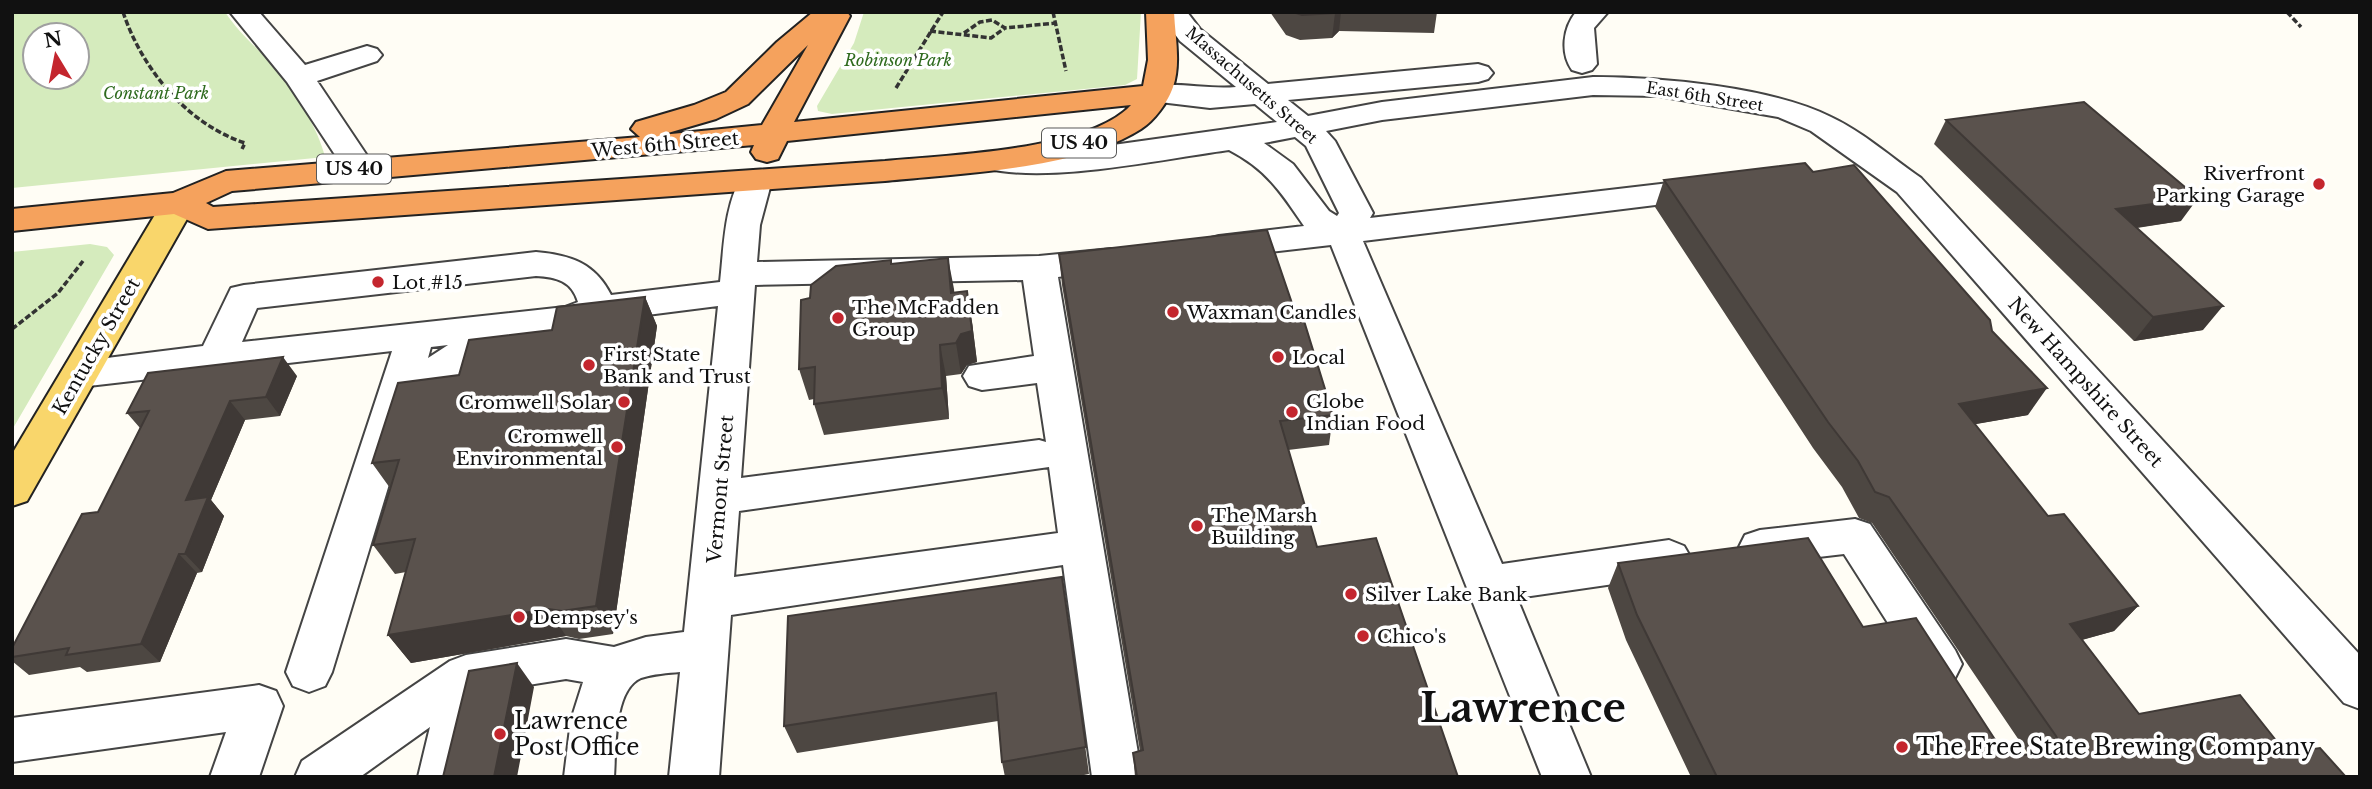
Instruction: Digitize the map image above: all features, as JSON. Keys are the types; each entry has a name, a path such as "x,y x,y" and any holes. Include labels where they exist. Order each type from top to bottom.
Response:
{"highway":[{"name":"US 40","path":"534,155 651,128 725,104 737,97 787,48 830,12"},
{"name":"Vermont Street","path":"756,180 783,111 827,37 837,12"},
{"name":"Massachusetts Street","path":"1154,94 1161,76 1160,12"},
{"name":"US 40","path":"179,203 208,218 756,180 987,160 1098,138 1134,120 1154,94"},
{"name":"West 6th Street","path":"12,220 179,203 226,181 774,134 1154,94"}],"main road":[{"name":"Kentucky Street","path":"12,490 179,203"}],"street":[{"path":"244,12 299,77 360,169"},
{"name":"Massachusetts Street","path":"1172,12 1190,35 1319,141 1356,213 1343,233"},
{"path":"1582,64 1578,28 1584,17 1594,12"},
{"path":"299,77 367,55"},
{"name":"East 6th Street","path":"1262,94 1582,64 1634,65 1691,72 1761,91 1786,109"},
{"name":"East 6th Street","path":"1303,126 1382,111 1593,86 1658,87 1786,109"},
{"name":"West 6th Street","path":"1154,94 1210,99 1262,94"},
{"name":"New Hampshire Street","path":"1786,109 1822,124 1909,185 2360,688"},
{"path":"987,160 1063,162 1233,140 1303,126"},
{"path":"1233,140 1259,153 1282,171 1317,219 1343,233 1567,777"},
{"path":"1834,173 1884,165"},
{"name":"Vermont Street","path":"694,777 743,225 756,180"},
{"path":"1190,251 1737,185"},
{"path":"80,373 566,319 598,309 738,283 1039,268 1149,256"},
{"path":"216,358 244,297 536,264 571,270 585,279 594,292 598,309"},
{"path":"1039,268 1117,777"},
{"path":"402,380 427,377 507,325"},
{"path":"309,672 416,336"},
{"path":"982,376 1054,367"},
{"path":"719,497 1039,455"},
{"path":"1489,584 1592,568 1855,536 1959,695"},
{"path":"710,599 1057,550"},
{"path":"319,777 466,675 566,659 617,668 640,659 705,649"},
{"path":"589,777 601,693 617,668"},
{"path":"442,777 466,675"},
{"path":"12,740 259,706 234,777"}],"path":[{"path":"123,12 129,32 143,57 186,107 214,131 245,144 238,158"},
{"path":"896,88 943,12"},
{"path":"1053,12 1066,71"},
{"path":"2287,12 2301,27"},
{"path":"964,33 980,22 992,20 1005,28 1056,23"},
{"path":"930,31 964,33 990,39 1002,34 1005,28"},
{"path":"12,329 58,293 83,261"}],"green space":[{"name":"Constant Park","path":"12,12 225,12 289,85 311,122 325,157 12,188"},
{"name":"Robinson Park","path":"864,12 1141,12 1137,79 1125,85 832,114 818,111 817,106 854,43"},
{"path":"90,244 107,247 114,255 12,430 12,252"}],"building":[{"path":"1293,12 1336,12 1302,15"},
{"path":"2084,102 2198,198 2116,209 2223,306 2153,317 1946,120"},
{"path":"1805,163 1813,172 1854,165 1990,320 1992,331 2047,388 1959,404 2048,516 2064,514 2138,606 2070,624 2139,714 2240,695 2286,753 2320,748 2346,777 1717,777 1637,615 1618,563 1808,538 1863,627 1916,618 2005,755 2064,754 2056,736 1889,497 1875,492 1858,461 1828,422 1664,180"},
{"path":"1267,230 1294,309 1300,308 1333,415 1280,421 1317,547 1376,538 1458,777 1137,777 1133,753 1143,750 1059,254"},
{"path":"948,258 951,293 967,291 972,331 961,334 956,343 940,345 942,388 814,404 815,367 799,369 801,300 810,298 811,285 836,266"},
{"path":"645,297 596,606 562,611 548,609 388,635 415,539 373,545 399,460 372,463 398,383 459,375 469,340 552,330 557,307"},
{"path":"283,357 266,397 230,401 186,500 208,497 185,554 179,554 141,644 66,655 69,648 12,657 12,648 82,514 98,512 149,411 127,413 148,373"},
{"path":"1062,577 1086,747 1002,762 996,693 784,726 788,616"},
{"path":"517,663 494,777 443,777 469,671"}],"place":[{"name":"Riverfront Parking Garage","path":"2319,184"},
{"name":"Lot #15","path":"378,282"},
{"name":"Waxman Candles","path":"1173,312"},
{"name":"The McFadden Group","path":"838,318"},
{"name":"Local","path":"1278,357"},
{"name":"First State Bank and Trust","path":"589,365"},
{"name":"Cromwell Solar","path":"624,402"},
{"name":"Globe Indian Food","path":"1292,412"},
{"name":"Cromwell Environmental","path":"617,447"},
{"name":"The Marsh Building","path":"1197,526"},
{"name":"Silver Lake Bank","path":"1351,594"},
{"name":"Dempsey's","path":"519,617"},
{"name":"Chico's","path":"1363,636"},
{"name":"Lawrence Post Office","path":"500,734"},
{"name":"The Free State Brewing Company","path":"1902,747"}],"district":[{"name":"Lawrence","path":"1523,708"}]}
